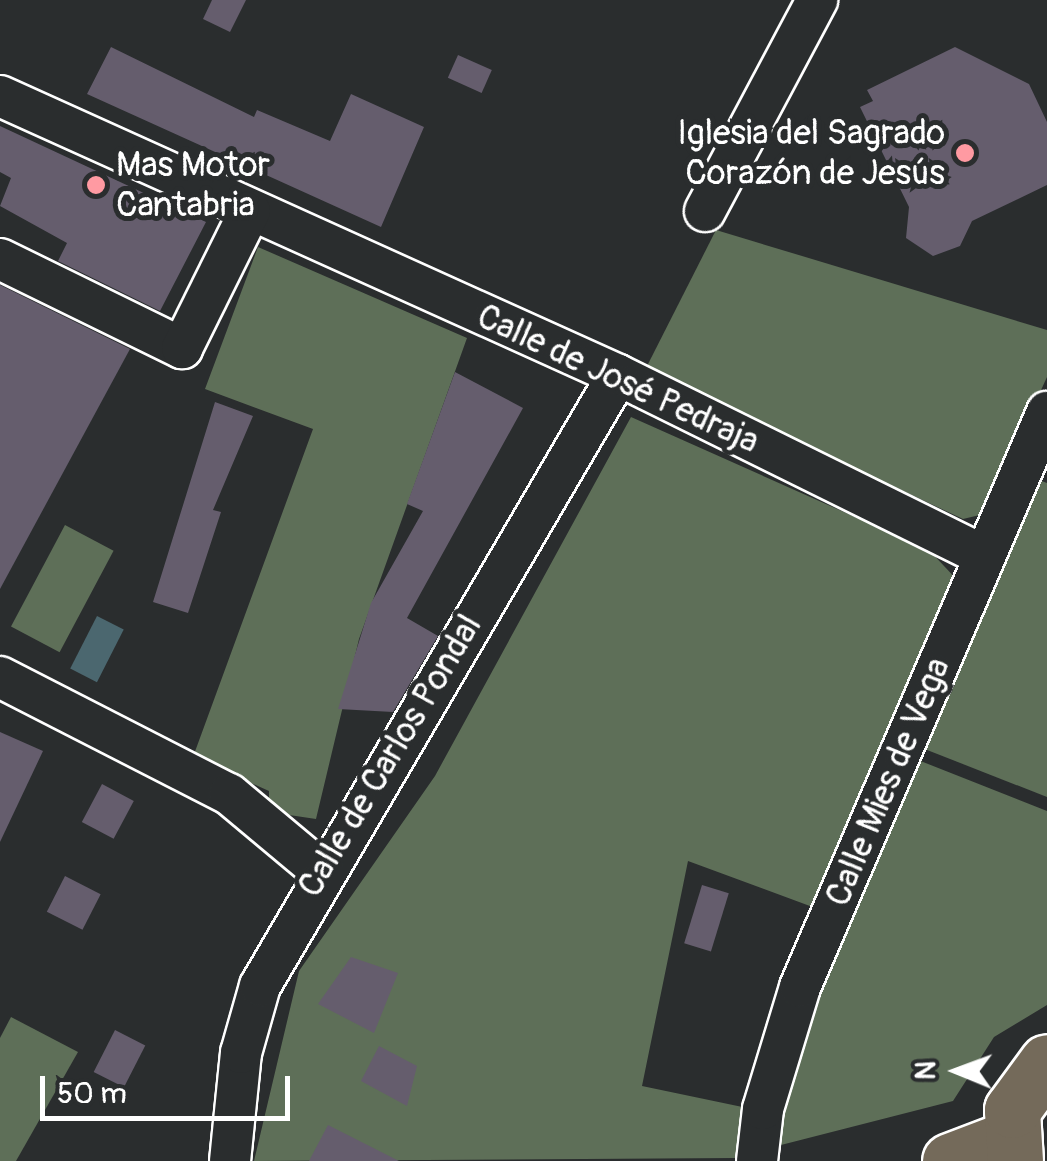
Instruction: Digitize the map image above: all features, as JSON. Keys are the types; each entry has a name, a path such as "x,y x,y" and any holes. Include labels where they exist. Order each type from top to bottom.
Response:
{"main road":[{"path":"950,1161 1012,1150 1024,1085 1047,1062"}],"street":[{"path":"705,211 817,0"},
{"name":"Calle de José Pedraja","path":"0,96 618,375 983,554"},
{"path":"0,259 182,348 250,211"},
{"name":"Calle de Carlos Pondal","path":"230,1161 241,1053 260,986 320,870 618,375"},
{"name":"Calle Mies de Vega","path":"757,1161 800,987 1047,412"},
{"path":"0,677 228,794 320,870"}],"green space":[{"path":"716,230 1047,330 1047,377 984,514 963,519 645,370"},
{"path":"258,247 467,338 359,639 316,819 269,812 269,791 193,757 313,429 205,389"},
{"path":"631,417 929,550 960,583 818,909 688,861 642,1086 752,1109 735,1158 254,1161 299,971 435,776"},
{"path":"1031,477 1047,483 1047,797 922,748"},
{"path":"65,525 114,551 60,652 11,627"},
{"path":"918,760 1047,811 1047,1005 994,1037 953,1101 781,1145 789,1056"},
{"path":"11,1017 78,1052 16,1161 0,1161 0,1038"}],"water":[{"path":"97,616 124,630 97,682 70,669"}],"building":[{"path":"212,0 246,0 230,32 203,19"},
{"path":"111,47 254,117 257,110 330,141 351,94 424,127 381,227 87,94"},
{"name":"Iglesia del Sagrado Corazón de Jesús","path":"955,47 1029,84 1047,122 1047,185 972,221 960,246 933,256 906,238 909,207 860,107 873,101 867,90"},
{"path":"458,55 492,70 482,93 448,78"},
{"path":"0,126 206,222 160,311 58,261 67,243 0,206 11,178 0,172"},
{"path":"0,285 130,349 0,589"},
{"path":"455,372 523,408 407,618 438,636 393,712 338,709 371,603 423,511 407,504"},
{"path":"215,402 253,416 213,510 221,512 188,613 153,602"},
{"path":"0,732 43,751 0,842"},
{"path":"102,784 134,801 114,839 82,822"},
{"path":"65,876 101,894 82,930 47,912"},
{"path":"702,885 729,893 711,952 684,943"},
{"path":"351,957 398,973 374,1033 318,1004"},
{"path":"115,1030 145,1045 124,1087 94,1072"},
{"path":"379,1046 417,1066 407,1106 361,1081"},
{"path":"328,1125 399,1161 309,1161"}],"place":[{"name":"Iglesia del Sagrado Corazón de Jesús","path":"965,153"},
{"name":"Mas Motor Cantabria","path":"96,185"}]}
